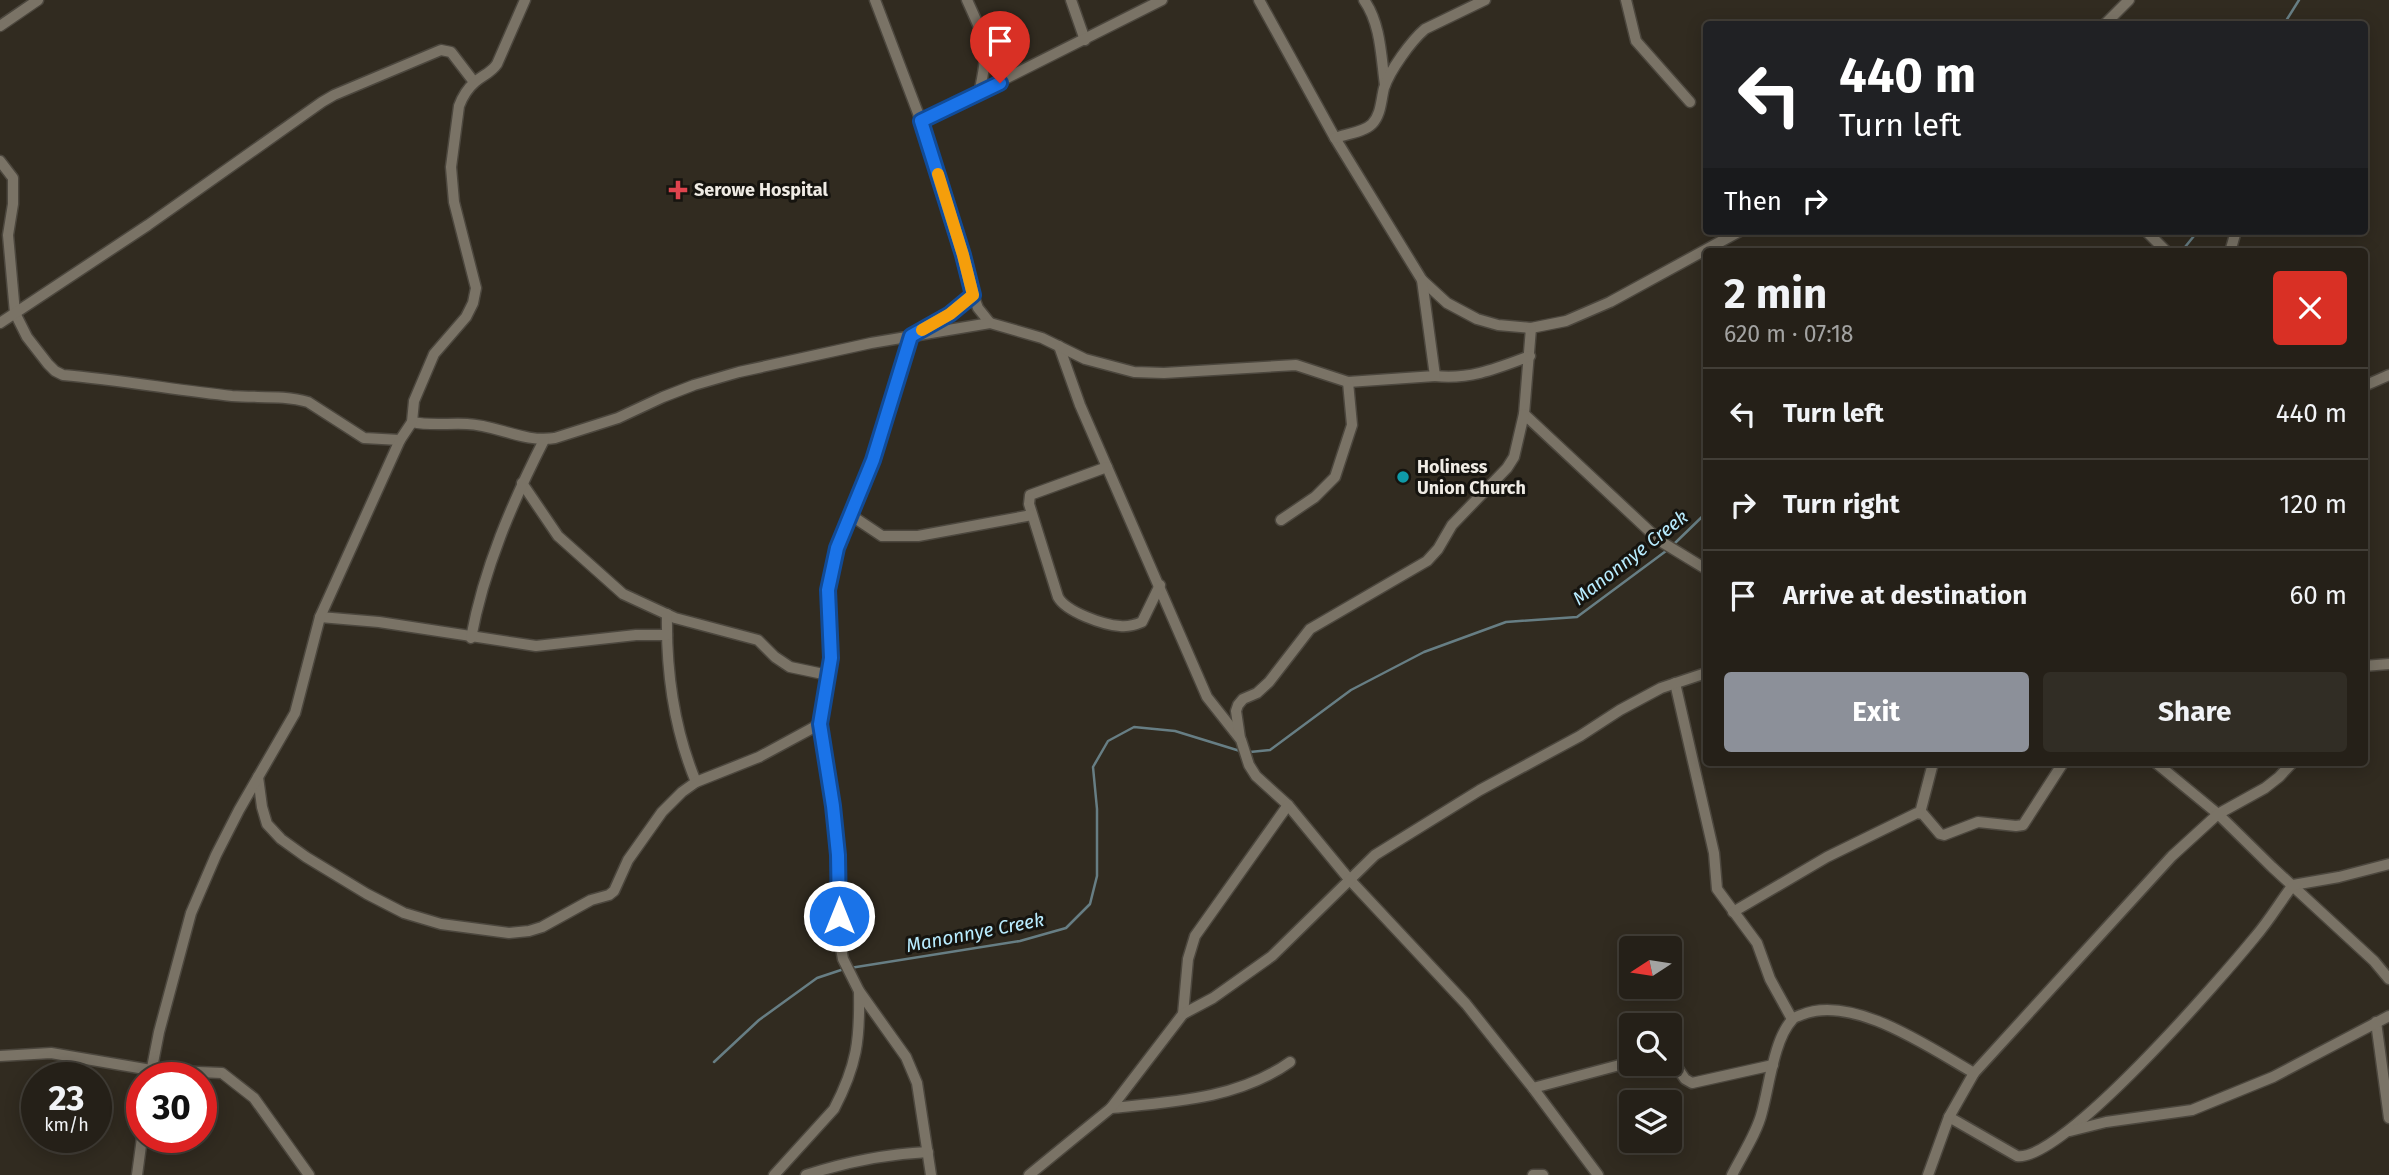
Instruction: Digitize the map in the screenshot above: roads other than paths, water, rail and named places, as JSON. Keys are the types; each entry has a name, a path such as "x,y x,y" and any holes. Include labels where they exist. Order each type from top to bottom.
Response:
{"street":[{"path":"0,26 38,0"},
{"path":"153,1062 191,913 216,855 295,713 320,617 400,440 412,422 414,401 426,371 434,354 466,317 473,303 476,288 454,202 450,167 459,106 474,82 492,71 497,64 525,0"},
{"path":"875,0 921,121 973,295 978,308 990,323"},
{"path":"967,0 984,36 986,49 979,94"},
{"path":"1071,0 1084,40"},
{"path":"921,121 1162,0"},
{"path":"1259,0 1335,138 1422,280 1447,303 1476,319 1497,325 1531,328 1566,321 1583,315 1703,251"},
{"path":"1335,138 1371,126 1380,109 1385,85 1378,36 1364,0"},
{"path":"1385,85 1418,35 1425,29 1485,0"},
{"path":"1626,0 1636,41 1690,102"},
{"path":"2108,21 2129,0"},
{"path":"0,323 149,225 334,95 441,50 451,52 474,82"},
{"path":"0,161 13,178 13,204 8,235 15,313 27,337 55,371 64,375 234,396 298,399 308,402 364,438 400,440"},
{"path":"1708,248 1733,235"},
{"path":"2150,235 2162,248"},
{"path":"1422,280 1435,376"},
{"path":"931,1175 917,1083 906,1057 859,991 843,959 838,932 838,855 820,724 831,658 828,590 837,548 873,460 911,336 950,314 973,295"},
{"path":"412,422 427,425 469,424 544,440 573,434 618,418 663,397 728,375 871,343 990,323 1021,331 1085,359 1134,372 1164,373 1296,365 1348,382 1435,376 1464,378 1530,356"},
{"path":"1531,328 1524,414 1514,457 1507,468 1452,525 1438,549 1427,561 1310,629 1269,682 1258,693 1243,699 1236,711 1241,740 1249,765 1256,776 1287,805 1349,879 1466,1004 1598,1175"},
{"path":"1059,346 1080,405 1207,697 1241,740"},
{"path":"2368,384 2389,375"},
{"path":"1281,520 1315,497 1335,477 1352,425 1348,382"},
{"path":"1524,414 1660,541 1703,567"},
{"path":"471,638 480,596 501,533 544,440"},
{"path":"1107,467 1031,494 1028,500 1058,597 1065,606 1100,621 1121,626 1135,625 1142,622 1160,585"},
{"path":"522,483 558,536 623,594 667,614 758,640 790,667 828,675"},
{"path":"852,516 882,536 918,536 1032,515"},
{"path":"667,614 677,728 696,782"},
{"path":"320,617 379,622 536,646 636,635 667,635"},
{"path":"2368,666 2389,664"},
{"path":"1029,1175 1111,1108 1183,1014 1213,998 1272,956 1375,855 1480,790 1580,736 1630,705 1661,688 1703,674"},
{"path":"1675,683 1714,853 1717,888 1757,943 1770,979 1792,1018"},
{"path":"258,776 267,824 281,839 306,858 404,913 441,924 509,933 542,927 591,900 609,895 620,882 628,860 662,812 682,792 696,782 759,757 820,724"},
{"path":"1920,813 1932,766"},
{"path":"1920,813 1944,835 1978,822 2023,825 2061,766"},
{"path":"2160,766 2218,814 2374,961 2389,979"},
{"path":"1928,1175 1948,1117 1974,1073 2172,856 2218,814 2265,788 2289,766"},
{"path":"1183,1014 1188,959 1195,936 1287,805"},
{"path":"1733,912 1827,857 1920,813"},
{"path":"1948,1117 2017,1156 2030,1155 2067,1132 2132,1073 2257,935 2293,885 2389,864"},
{"path":"775,1175 834,1108 839,1098 856,1058 859,991"},
{"path":"1732,1175 1762,1114 1781,1039 1792,1018 1821,1009 1855,1014 1917,1040 1974,1073"},
{"path":"2067,1132 2116,1120 2192,1110 2273,1077 2389,1016"},
{"path":"2376,1022 2389,1118"},
{"path":"0,1056 51,1053 126,1069"},
{"path":"1111,1108 1214,1095 1252,1083 1290,1062"},
{"path":"1533,1088 1619,1065"},
{"path":"1682,1075 1692,1083 1773,1065"},
{"path":"217,1073 222,1073 254,1098 309,1175"},
{"path":"806,1175 836,1165 893,1154 928,1152"},
{"path":"137,1175 140,1153"},
{"path":"1533,1175 1543,1175"}],"waterway":[{"name":"Manonnye Creek","path":"2286,21 2299,0"},
{"name":"Manonnye Creek","path":"2184,248 2195,235"},
{"name":"Manonnye Creek","path":"1674,544 1703,516"},
{"name":"Manonnye Creek","path":"1250,752 1270,750 1351,690 1424,652 1506,622 1577,617 1666,551"},
{"name":"Manonnye Creek","path":"850,968 1020,941 1066,928 1090,904 1097,876 1097,809 1093,767 1108,741 1134,727 1175,731 1240,751"},
{"name":"Manonnye Creek","path":"714,1062 759,1020 817,978 844,969"}],"place":[{"name":"Serowe Hospital","path":"678,190"},
{"name":"Holiness Union Church","path":"1403,477"}]}
